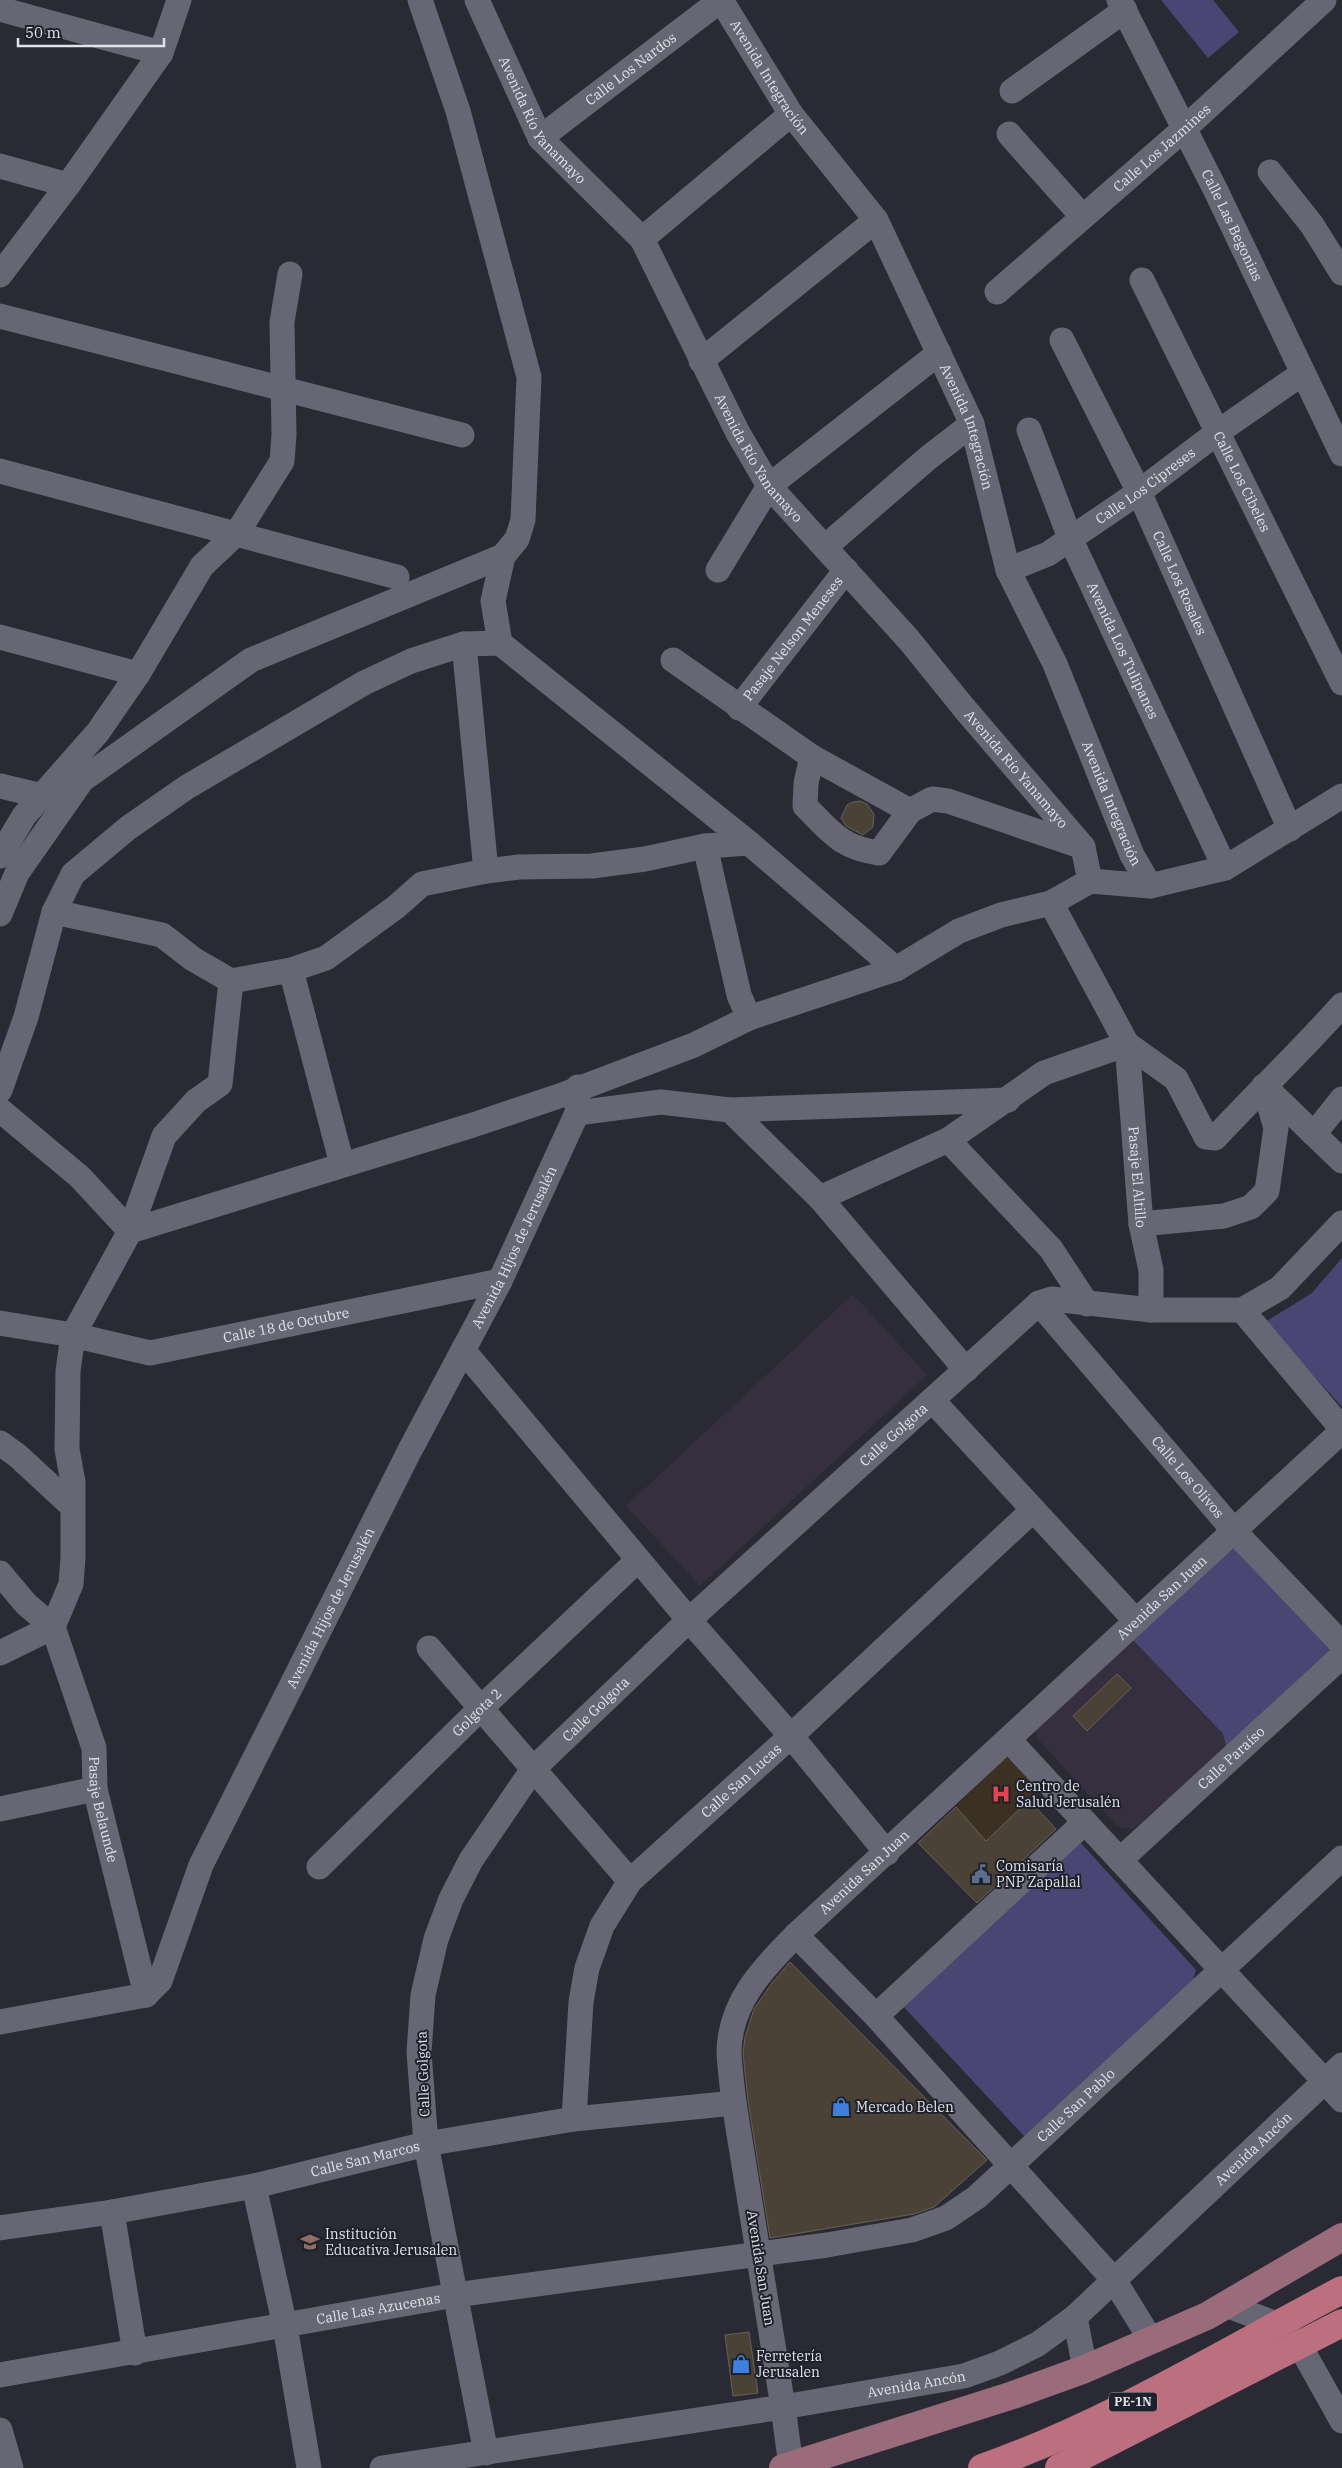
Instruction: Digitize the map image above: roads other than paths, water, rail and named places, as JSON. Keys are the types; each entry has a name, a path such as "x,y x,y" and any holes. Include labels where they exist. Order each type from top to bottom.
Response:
{"highway":[{"name":"PE-1N","path":"982,2468 1052,2442 1096,2422 1342,2290"},
{"name":"PE-1N","path":"1065,2467 1342,2324"}],"main road":[{"path":"787,2467 1013,2395 1085,2369 1207,2316 1342,2237"}],"street":[{"path":"0,275 68,185 161,53 179,0"},
{"path":"420,0 458,111 529,377 524,520 517,539 503,556 493,601 500,643"},
{"name":"Avenida Río Yanamayo","path":"477,0 540,138 642,239 738,433 769,486 909,640 964,708 1083,847 1090,881"},
{"name":"Calle Los Nardos","path":"540,138 721,0"},
{"name":"Avenida Integración","path":"721,0 790,114 876,220 972,424 1008,570 1055,664 1132,855 1150,886"},
{"name":"Calle Los Jazmines","path":"997,292 1184,129 1324,0"},
{"path":"1012,91 1122,5"},
{"name":"Calle Las Begonias","path":"1122,5 1342,454"},
{"path":"0,9 161,53"},
{"path":"642,239 790,114"},
{"path":"1009,134 1082,216"},
{"path":"0,166 68,185"},
{"path":"1270,172 1312,225 1342,273"},
{"path":"701,361 876,220"},
{"path":"0,856 24,816 98,732 138,674 202,566 237,533 282,461 284,435 282,322 290,274"},
{"name":"Calle Los Cibeles","path":"1142,280 1342,683"},
{"path":"0,316 462,435"},
{"name":"Calle Los Rosales","path":"1062,340 1139,492 1290,829"},
{"path":"718,570 769,486 939,353"},
{"name":"Calle Los Cipreses","path":"1008,570 1048,554 1139,492 1218,432 1303,373"},
{"path":"825,548 928,458 972,424"},
{"name":"Avenida Los Tulipanes","path":"1030,430 1070,538 1225,868"},
{"path":"0,471 397,577"},
{"path":"0,914 17,873 82,780 251,660 503,556"},
{"name":"Pasaje Nelson Meneses","path":"739,708 846,570"},
{"path":"0,638 138,674"},
{"path":"0,1090 26,1017 54,912 73,874 128,828 187,787 364,683 411,661 464,644 500,643 749,843 896,969"},
{"path":"464,644 486,870"},
{"path":"673,660 739,708 812,757 910,811"},
{"path":"812,757 806,783 805,806 836,838 858,850 879,853 910,811 932,799 948,801 1083,847"},
{"path":"0,786 42,796"},
{"path":"130,1231 473,1125 694,1046 749,1018 896,969 959,931 1001,915 1051,903 1090,881 1150,886 1225,868 1342,796"},
{"path":"54,912 162,935 193,959 231,981 291,970 326,958 396,907 422,884 486,870 519,867 592,866 645,859 705,846 749,843"},
{"path":"705,846 739,994 749,1018"},
{"path":"1051,903 1127,1044 1176,1080 1206,1137 1215,1138 1264,1086 1300,1052 1342,1005"},
{"path":"291,970 342,1164"},
{"path":"0,1653 52,1627 71,1584 73,1482 67,1449 68,1380 73,1335 130,1231 164,1136 196,1101 220,1084 231,981"},
{"path":"820,1198 948,1140 1008,1100 1044,1073 1127,1044"},
{"name":"Pasaje El Altillo","path":"1127,1044 1141,1224 1151,1270 1150,1310"},
{"path":"1264,1086 1342,1161"},
{"path":"1141,1224 1224,1216 1251,1207 1267,1191 1273,1162 1276,1128 1264,1086"},
{"name":"Avenida Hijos de Jerusalén","path":"146,1995 160,1981 169,1960 201,1865 410,1450 500,1281 577,1113 578,1087"},
{"path":"1314,1134 1342,1099"},
{"path":"577,1113 661,1102 730,1110 1008,1100"},
{"path":"0,1110 80,1177 130,1231"},
{"path":"730,1110 820,1198 966,1370"},
{"path":"948,1140 1051,1249 1087,1304"},
{"path":"1039,1302 1052,1299 1150,1310 1242,1310 1280,1288 1340,1229"},
{"name":"Calle 18 de Octubre","path":"0,1323 73,1335 150,1353 500,1281"},
{"name":"Calle Golgota","path":"486,2453 426,2144 419,2052 423,1995 436,1939 451,1898 471,1860 533,1769 689,1620 933,1401 1039,1302"},
{"name":"Calle Los Olivos","path":"1039,1302 1235,1532 1342,1644"},
{"path":"1242,1310 1342,1430"},
{"path":"464,1350 638,1560 791,1736 887,1853"},
{"path":"933,1401 1136,1621"},
{"name":"Avenida San Juan","path":"787,2467 783,2407 734,2103 729,2052 737,2012 749,1986 769,1962 796,1935 1235,1532 1342,1430"},
{"path":"0,1443 18,1456 72,1506"},
{"name":"Calle San Lucas","path":"574,2119 581,2002 587,1968 602,1926 630,1881 791,1736 1033,1510"},
{"name":"Golgota 2","path":"319,1867 480,1709 638,1560"},
{"path":"0,1573 26,1604 52,1627"},
{"name":"Pasaje Belaunde","path":"52,1627 94,1748 95,1789 146,1995"},
{"path":"429,1648 630,1881"},
{"name":"Calle Paraíso","path":"1120,1860 1342,1656"},
{"path":"1009,1740 1221,1970 1333,2073 1342,2100"},
{"path":"0,1809 95,1789"},
{"path":"876,2016 1085,1822"},
{"name":"Calle San Pablo","path":"758,2253 827,2245 912,2230 946,2218 978,2197 1342,1858"},
{"path":"796,1935 876,2016 1114,2280 1151,2340"},
{"path":"0,2022 146,1995"},
{"name":"Avenida Ancón","path":"382,2468 783,2407 964,2376 1000,2364 1038,2344 1075,2316 1333,2073"},
{"name":"Calle San Marcos","path":"0,2228 112,2212 254,2186 426,2144 574,2119 734,2103"},
{"path":"254,2186 285,2326 309,2468"},
{"path":"112,2212 135,2353"},
{"name":"Calle Las Azucenas","path":"0,2375 135,2353 455,2295 758,2253"},
{"path":"1226,2305 1279,2325 1300,2346 1342,2421"},
{"path":"1075,2316 1085,2369"},
{"path":"0,2430 11,2468"}],"place":[{"name":"Centro de Salud Jerusalén","path":"1001,1794"},
{"name":"Comisaría PNP Zapallal","path":"981,1874"},
{"name":"Mercado Belen","path":"841,2107"},
{"name":"Institución Educativa Jerusalen","path":"310,2242"},
{"name":"Ferretería Jerusalen","path":"741,2364"}]}
